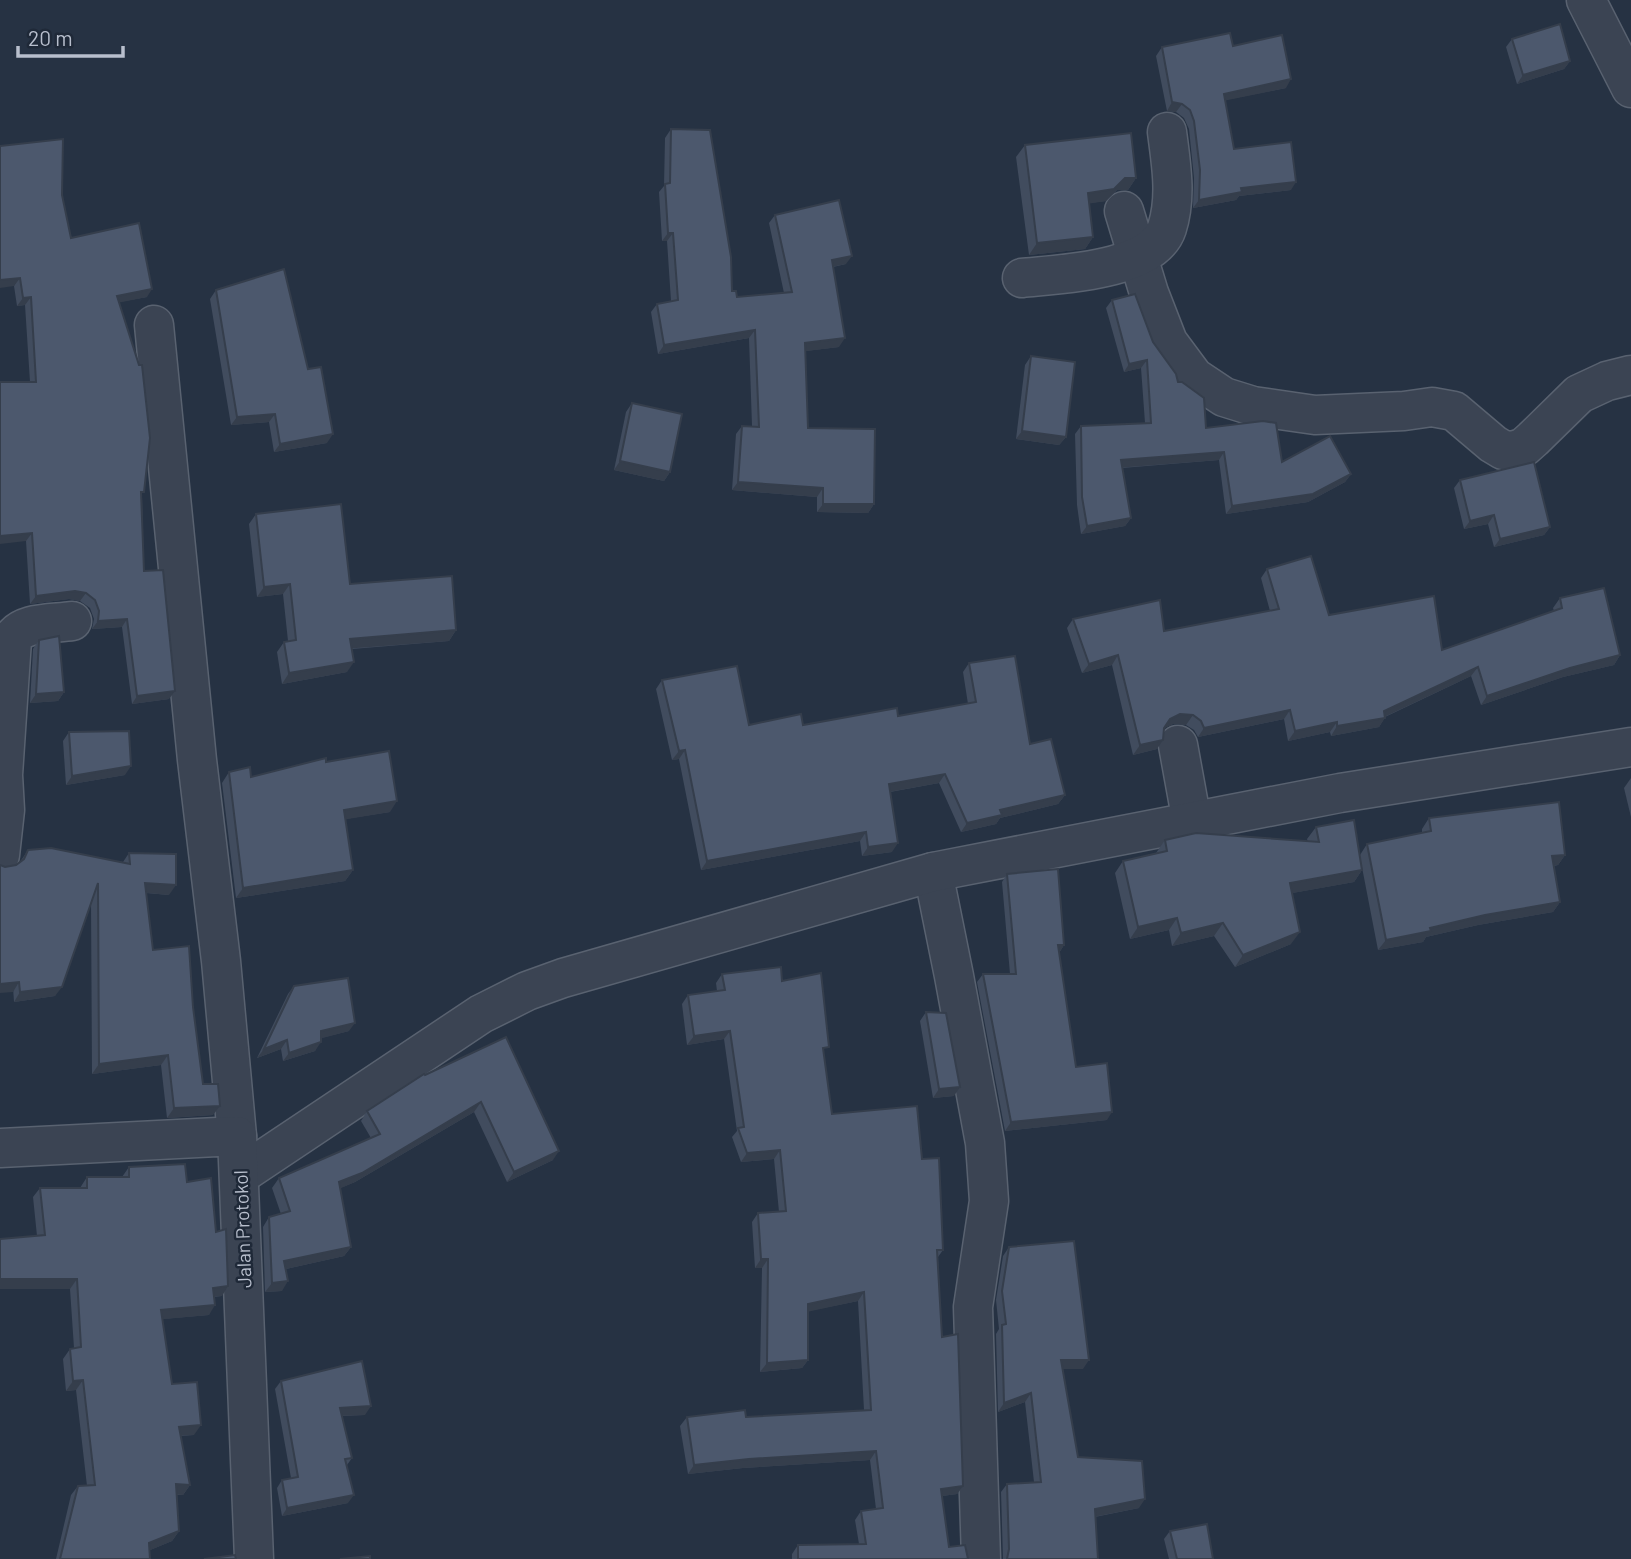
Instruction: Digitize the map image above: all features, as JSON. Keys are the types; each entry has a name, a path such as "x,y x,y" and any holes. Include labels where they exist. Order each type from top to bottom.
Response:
{"street":[{"path":"1586,0 1631,88"},
{"path":"1022,278 1085,272 1138,257 1154,248 1167,231 1172,208 1173,178 1167,132"},
{"path":"1124,211 1168,342 1194,377 1224,397 1253,406 1315,415 1432,407 1454,411 1503,450 1513,451 1524,447 1579,394 1607,381 1631,375"},
{"name":"Jalan Protokol","path":"153,325 197,761 221,961 237,1136 254,1559"},
{"path":"0,855 5,810 3,775 12,640 15,632 23,628 72,621"},
{"path":"1178,745 1192,822"},
{"path":"240,1175 481,1014 527,990 933,872 1340,793 1631,747"},
{"path":"933,872 985,1143 989,1201 973,1307 981,1559"},
{"path":"0,1148 237,1136"}],"building":[{"path":"1560,24 1570,61 1523,75 1512,39"},
{"path":"1230,33 1233,46 1282,35 1291,79 1224,94 1234,149 1291,142 1296,182 1241,188 1242,192 1199,200 1200,170 1194,121 1190,110 1182,104 1172,102 1162,47"},
{"path":"671,129 710,130 731,257 732,291 736,291 737,297 792,292 775,215 839,200 852,256 832,260 845,338 805,343 808,428 875,429 874,504 823,504 823,488 738,482 742,426 759,427 755,330 664,345 657,304 678,300 673,233 668,233 665,184 670,183"},
{"path":"1131,133 1136,178 1125,178 1114,189 1088,193 1093,237 1037,243 1025,145"},
{"path":"63,139 62,195 71,238 139,223 152,289 117,296 139,365 142,365 150,438 144,492 141,492 144,571 163,570 175,691 137,696 127,619 98,621 99,611 95,600 86,593 75,591 36,596 32,533 0,536 0,382 36,382 31,297 23,298 20,278 0,280 0,146"},
{"path":"284,269 308,369 321,367 333,434 280,444 275,414 237,417 216,290"},
{"path":"1135,294 1153,342 1176,374 1178,382 1204,398 1206,428 1263,421 1276,423 1282,462 1330,436 1351,474 1313,494 1232,506 1224,452 1121,460 1131,518 1087,526 1082,497 1081,426 1151,423 1147,360 1129,364 1112,300"},
{"path":"1031,356 1075,362 1066,437 1022,431"},
{"path":"632,403 682,414 670,472 620,461"},
{"path":"1534,462 1550,527 1500,539 1494,515 1470,521 1460,480"},
{"path":"341,504 350,584 452,576 456,630 350,639 354,662 289,673 284,642 296,640 290,584 264,587 256,514"},
{"path":"1311,556 1329,615 1434,596 1442,650 1562,608 1560,598 1604,588 1620,655 1570,668 1487,696 1478,667 1384,711 1385,718 1337,726 1337,722 1295,731 1290,710 1204,728 1201,721 1193,715 1180,714 1170,719 1164,728 1163,740 1140,745 1118,655 1089,664 1073,619 1160,600 1164,631 1279,609 1267,569"},
{"path":"59,636 64,692 36,694 39,640"},
{"path":"1015,656 1030,744 1051,739 1065,795 1000,810 1002,815 967,823 945,774 889,784 898,843 868,847 866,832 707,861 685,750 679,751 662,680 737,666 749,725 801,714 803,725 897,708 898,716 976,702 969,663"},
{"path":"129,731 131,766 72,776 69,732"},
{"path":"389,751 397,801 344,810 353,870 243,888 229,772 250,767 251,777 326,758 326,762"},
{"path":"1559,802 1565,855 1552,856 1560,902 1485,915 1430,928 1431,931 1386,940 1367,844 1431,831 1429,818"},
{"path":"1354,820 1362,870 1290,883 1300,932 1243,955 1223,923 1181,933 1177,918 1138,927 1123,861 1167,851 1165,840 1196,833 1319,842 1316,827"},
{"path":"51,848 130,864 129,853 176,854 176,885 145,883 153,950 189,946 193,1007 203,1084 218,1084 220,1106 174,1108 168,1055 99,1064 98,883 62,987 20,992 19,982 0,984 0,865 16,865 24,859 28,850"},
{"path":"1058,869 1064,945 1058,945 1076,1067 1107,1063 1112,1112 1011,1122 983,974 1016,974 1007,874"},
{"path":"781,967 782,981 821,973 829,1047 823,1048 832,1114 917,1106 922,1159 939,1158 943,1250 937,1250 942,1337 958,1334 963,1486 941,1489 949,1547 965,1545 968,1559 798,1559 798,1545 866,1544 861,1511 883,1508 876,1451 694,1465 687,1417 745,1410 746,1417 871,1410 864,1292 808,1304 808,1360 767,1363 768,1259 761,1259 758,1213 786,1211 780,1150 747,1153 738,1128 744,1127 730,1031 694,1036 688,995 725,990 722,974"},
{"path":"348,978 355,1023 321,1031 321,1042 289,1053 287,1040 264,1049 294,986"},
{"path":"926,1012 946,1013 960,1087 939,1089"},
{"path":"506,1037 559,1151 514,1172 481,1102 362,1173 339,1182 351,1247 284,1261 288,1281 272,1283 269,1217 290,1211 279,1178 380,1134 367,1111 424,1074"},
{"path":"185,1164 187,1182 211,1178 216,1232 226,1229 228,1286 213,1288 215,1305 161,1310 172,1384 197,1382 201,1425 179,1427 190,1485 176,1484 179,1531 149,1543 150,1559 60,1559 78,1486 95,1485 83,1380 73,1381 70,1349 81,1347 77,1279 0,1279 0,1239 45,1235 40,1188 87,1188 87,1177 129,1177 129,1167"},
{"path":"1074,1241 1089,1360 1061,1360 1078,1457 1142,1461 1145,1499 1095,1509 1098,1559 1007,1559 1007,1484 1041,1482 1031,1393 1004,1403 1002,1325 1006,1324 1002,1291 1009,1247"},
{"path":"362,1361 371,1406 340,1408 352,1458 345,1459 354,1495 287,1508 282,1480 298,1477 281,1381"},
{"path":"1207,1524 1213,1559 1177,1559 1170,1531"},
{"path":"235,1555 236,1559 204,1559"},
{"path":"370,1556 370,1559 340,1559"}]}
